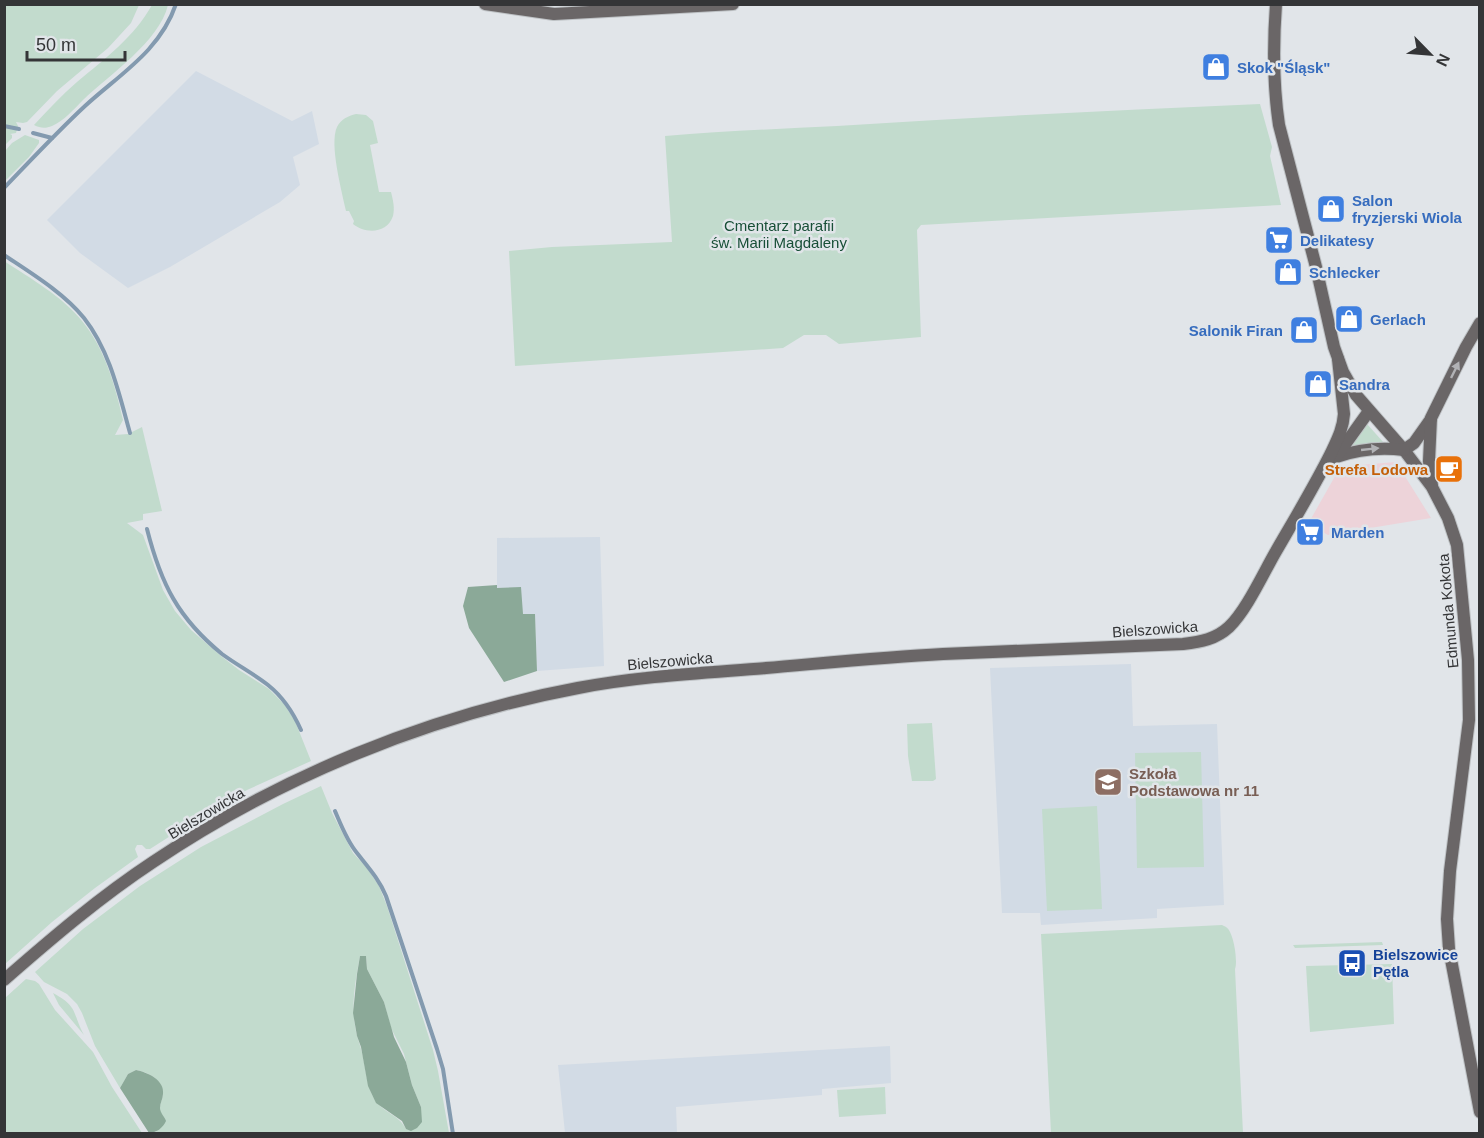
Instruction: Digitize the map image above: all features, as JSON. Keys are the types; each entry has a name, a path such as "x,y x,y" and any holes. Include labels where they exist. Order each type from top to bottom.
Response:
{"street":[{"path":"485,4 554,14 733,4"},
{"path":"1269,4 1275,18"},
{"name":"Edmunda Kokota","path":"1276,4 1275,104 1338,359 1349,384 1432,487 1448,518 1457,545 1468,660 1469,720 1450,871 1447,920 1449,949 1479,1112"},
{"path":"1404,450 1414,443 1431,418 1479,323"},
{"name":"Bielszowicka","path":"4,980 74,920 153,862 249,804 321,769 382,744 441,723 508,704 569,689 634,679 940,654 1183,644 1210,639 1231,625 1246,604 1323,469 1343,424 1338,359"},
{"path":"1343,424 1354,412 1369,411"},
{"name":"Bielszowicka","path":"1323,469 1336,457 1369,411"},
{"path":"1431,418 1429,461 1432,487"},
{"name":"Bielszowicka","path":"1336,457 1373,448 1404,450"}],"shaded area":[{"path":"196,71 292,121 312,111 319,144 293,157 300,185 280,202 170,267 128,288 80,253 47,220"},
{"path":"1396,462 1431,518 1328,535 1308,524 1338,471 1346,466"},
{"path":"600,537 604,666 537,671 535,614 522,615 497,588 497,538"},
{"name":"Szkoła Podstawowa nr 11","path":"1131,664 1133,726 1217,724 1224,905 1157,909 1157,918 1041,925 1040,913 1002,913 990,668"},
{"path":"890,1046 891,1083 822,1089 822,1095 676,1107 677,1133 565,1133 558,1065"}],"green space":[{"path":"4,5 139,5 131,23 108,48 57,91 27,122 16,122 18,126 16,133 10,134 12,138 5,145"},
{"path":"152,5 168,5 155,32 132,57 61,121 47,128 34,125 66,92 128,37"},
{"name":"Cmentarz parafii św. Marii Magdaleny","path":"1260,104 1272,147 1270,156 1281,205 921,225 917,230 921,337 839,344 826,335 804,335 783,348 515,366 509,251 672,242 665,136"},
{"path":"356,114 366,115 373,121 378,143 370,145 379,192 391,192 394,207 393,216 386,226 369,231 353,224 354,221 349,211 346,211 334,145 337,127 345,118"},
{"path":"25,135 39,140 39,143 29,157 5,181 5,151 12,143"},
{"path":"4,261 56,296 74,312 90,332 103,355 120,407 123,420 115,435 128,434 142,427 162,511 143,514 143,520 127,523 143,535 163,590 175,611 191,630 221,656 269,689 284,704 295,721 311,761 247,790 150,849 137,845 135,849 138,857 52,922 5,964"},
{"path":"1367,424 1384,443 1349,448"},
{"path":"497,585 497,588 521,587 523,614 535,614 537,671 504,682 469,628 463,606 468,587"},
{"path":"932,723 936,779 912,781 908,756 907,724"},
{"path":"1201,752 1204,867 1137,868 1135,753"},
{"path":"321,786 353,853 379,886 433,1050 449,1133 152,1133 157,1131 158,1125 163,1093 160,1084 150,1074 136,1070 128,1074 120,1088 95,1046 77,1004 67,994 44,982 35,972 83,929 140,886 201,847","holes":["360,956 366,956 367,969 384,1002 391,1028 404,1054 412,1085 421,1107 406,1129 399,1120 379,1105 373,1096 356,1033 354,990"]},
{"path":"1097,806 1102,909 1047,911 1042,809"},
{"path":"1222,925 1229,930 1236,954 1243,1133 1051,1133 1041,934"},
{"path":"1382,942 1383,945 1295,948 1293,945"},
{"path":"360,956 366,956 367,969 384,1002 394,1037 406,1062 421,1107 422,1122 411,1131 406,1129 402,1121 376,1103 368,1086 353,1013"},
{"path":"1392,964 1394,1024 1310,1032 1306,966"},
{"path":"26,979 39,984 55,1010 93,1052 112,1087 142,1133 5,1133 5,998"},
{"path":"53,993 67,1002 74,1011 84,1035 59,1005"},
{"path":"136,1070 154,1078 163,1089 160,1108 166,1121 154,1132 149,1133 120,1088 128,1074"},
{"path":"885,1087 886,1114 839,1117 837,1090"}],"waterway":[{"path":"4,188 98,94 138,61 160,35 176,4"},
{"path":"4,126 19,129"},
{"path":"33,133 52,138"},
{"path":"4,255 57,292 84,318 101,344 130,433"},
{"path":"147,529 158,567 173,599 183,613 207,641 222,654 273,690 287,705 301,730"},
{"path":"335,811 344,833 377,879 386,896 443,1069 453,1134"}],"place":[{"name":"Skok \"Śląsk\"","path":"1216,67"},
{"name":"Salon fryzjerski Wiola","path":"1331,209"},
{"name":"Delikatesy","path":"1279,240"},
{"name":"Schlecker","path":"1288,272"},
{"name":"Gerlach","path":"1349,319"},
{"name":"Salonik Firan","path":"1304,330"},
{"name":"Sandra","path":"1318,384"},
{"name":"Strefa Lodowa","path":"1449,469"},
{"name":"Marden","path":"1310,532"},
{"name":"Szkoła Podstawowa nr 11","path":"1108,782"},
{"name":"Bielszowice Pętla","path":"1352,963"}]}
